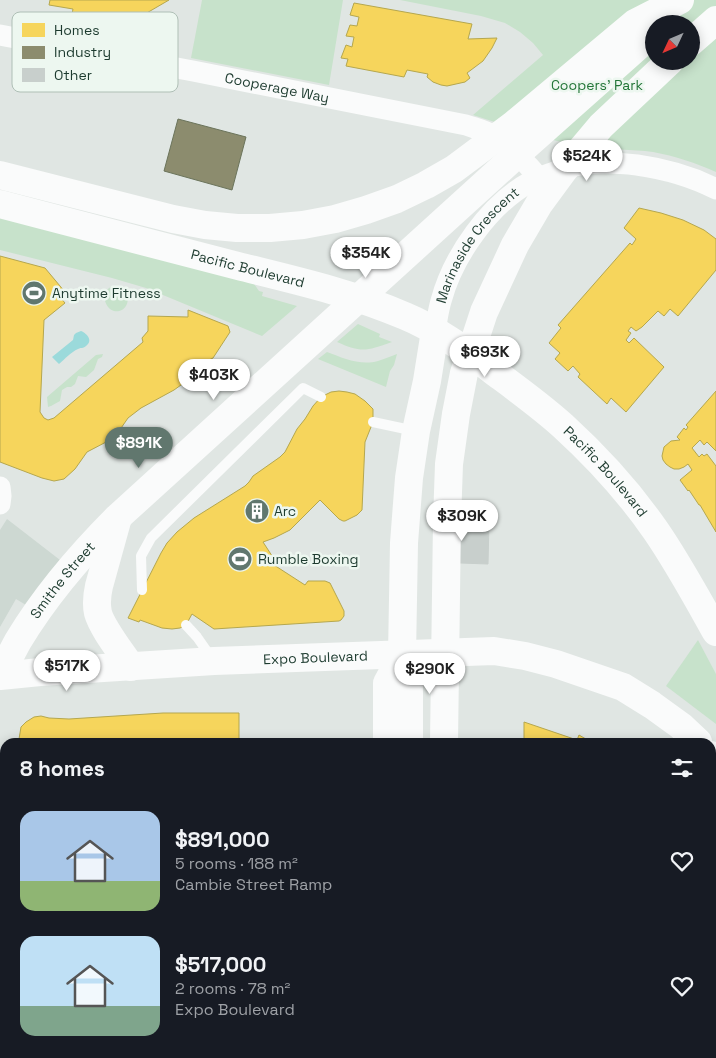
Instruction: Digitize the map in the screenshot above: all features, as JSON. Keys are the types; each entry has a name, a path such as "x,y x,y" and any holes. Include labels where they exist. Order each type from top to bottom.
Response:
{"main road":[{"path":"0,175 173,219 205,225 237,228 270,228 303,225 335,219 397,199 454,169 512,125 635,23 680,0"},
{"path":"673,15 689,0"},
{"path":"700,34 716,20"},
{"name":"Smithe Street","path":"0,676 18,641 44,603 70,570 118,517 645,40"},
{"path":"444,738 447,521 450,464 456,414 464,373 484,312 515,245 539,204 564,170 601,126 660,70"},
{"name":"Pacific Boulevard","path":"0,204 350,296 406,316 435,331 463,349 526,396 563,426 607,470 655,529 716,632"},
{"path":"409,738 409,682 402,655 404,534 409,478 416,431 435,331"},
{"path":"118,517 99,586 97,604 98,614 103,624 131,667"},
{"name":"Expo Boulevard","path":"0,676 214,661 494,651 556,664 623,687 652,705 681,726 694,738"},
{"path":"387,738 387,683 402,655"}],"street":[{"name":"Cooperage Way","path":"178,68 466,125 490,134 506,144 520,156 539,178"},
{"name":"Marinaside Crescent","path":"435,331 444,292 452,272 472,238 501,203 530,182 570,167 612,163 647,166 675,172 716,189"},
{"path":"0,487 0,504"}],"lane":[{"path":"142,590 141,556 151,538 303,388 321,397"},
{"path":"373,422 416,431"},
{"path":"186,625 214,661"}],"shaded area":[{"path":"7,519 60,560 26,605 16,599 0,627 0,530"}],"green space":[{"path":"202,0 343,0 329,85 191,58"},
{"name":"Coopers' Park","path":"400,0 716,0 716,172 685,160 653,152 596,148 558,141 473,115 543,55 520,32 505,23 481,16"},
{"path":"0,216 252,281 259,291 263,292 262,296 297,306 262,336 146,288 0,250"},
{"path":"112,286 121,286 128,291 126,293 127,304 121,310 112,310 105,301 107,293 105,291"},
{"path":"358,324 380,334 379,337 392,342 370,349 359,349 337,342"},
{"path":"327,352 352,361 365,363 378,361 397,354 386,387 318,359"},
{"path":"103,354 98,359 94,370 86,377 78,376 75,384 62,390 60,401 48,407 47,397 96,355"},
{"path":"698,640 716,674 716,724 666,686"}],"water":[{"path":"81,331 89,338 88,344 73,352 59,364 52,357 73,340 76,333"}],"building: Homes":[{"path":"50,0 169,0 148,12 72,12 73,9 49,5"},
{"path":"354,3 472,24 468,39 497,38 483,61 467,73 470,78 465,82 447,86 433,82 427,77 428,74 407,70 404,77 346,66 348,59 341,58 346,45 352,47 354,37 346,36 350,25 357,26 359,17 350,15"},
{"path":"639,208 683,220 704,230 716,239 716,270 678,316 670,309 664,316 658,311 636,331 631,327 628,331 631,333 626,340 629,343 634,338 664,367 626,412 611,398 607,404 578,377 580,374 573,366 568,371 555,359 560,353 549,343 561,328 558,325 630,243 632,245 636,239 624,228"},
{"path":"0,256 45,268 65,292 59,296 65,303 44,320 40,412 48,420 54,418 143,342 142,338 148,331 148,316 188,317 188,310 228,326 230,332 213,358 207,361 195,375 128,418 119,431 108,441 87,452 75,469 64,479 54,481 42,478 0,462"},
{"name":"Arc","path":"339,391 355,394 373,409 373,422 365,442 362,510 357,515 343,521 320,500 290,530 263,542 276,562 274,565 305,585 308,581 325,581 330,583 344,611 344,616 341,620 214,629 192,614 186,625 172,629 128,618 161,553 177,532 194,518 245,486 253,476 280,457 285,452 297,429 321,397 331,392"},
{"path":"716,391 716,451 707,442 704,445 700,440 692,448 699,457 702,454 704,456 707,454 716,466 716,532 700,505 680,480 692,470 688,464 679,469 674,469 666,464 662,456 664,447 671,441 680,440 677,437 684,428 686,430 688,427 686,425"},
{"path":"163,713 239,713 239,738 19,738 21,727 34,717 69,719"},
{"path":"524,722 571,738 524,738"}],"building: Industry":[{"path":"178,119 246,137 232,190 164,171"}],"building: Other":[{"path":"435,520 489,522 488,564 434,562"}],"place":[{"name":"Anytime Fitness","path":"34,293"},
{"name":"Arc","path":"257,511"},
{"name":"Rumble Boxing","path":"240,559"}]}
